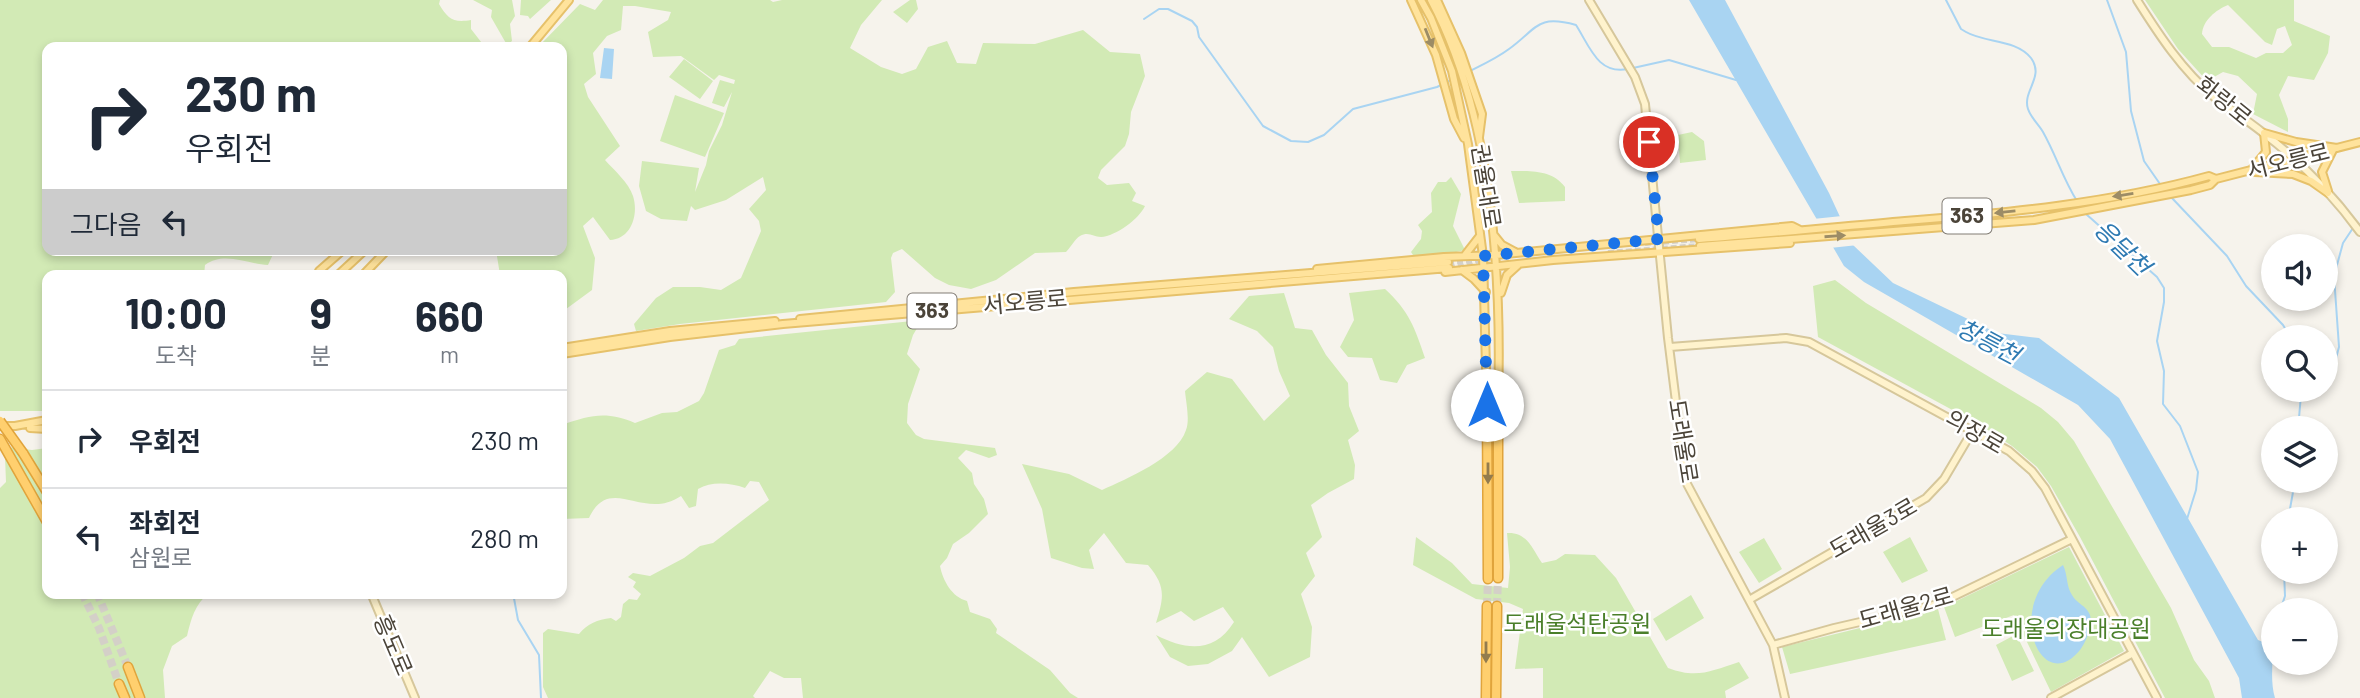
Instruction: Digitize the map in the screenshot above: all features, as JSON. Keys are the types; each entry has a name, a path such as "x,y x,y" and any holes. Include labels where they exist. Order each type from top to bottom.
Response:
{"highway":[{"name":"권율대로","path":"1498,404 1498,578"},
{"name":"권율대로","path":"1487,405 1488,579"},
{"path":"0,423 42,484"},
{"path":"0,439 42,513"},
{"path":"1486,698 1487,606"},
{"path":"1496,698 1497,606"},
{"path":"128,667 140,698"},
{"path":"119,684 125,698"}],"main road":[{"path":"534,42 569,0"},
{"path":"1411,0 1443,78 1454,119 1468,144"},
{"path":"1421,0 1447,44"},
{"path":"1431,0 1447,44"},
{"path":"1437,0 1467,68 1482,114 1479,142"},
{"name":"권율대로","path":"1447,44 1466,90 1479,142 1494,234 1499,299 1498,404"},
{"name":"권율대로","path":"1447,44 1468,144 1483,256 1487,405"},
{"path":"2250,171 2266,152 2264,133 2296,142 2325,144 2336,149 2322,172 2328,192"},
{"name":"서오릉로","path":"2172,190 2210,185 2217,179 2360,142"},
{"path":"2250,171 2293,174 2328,192"},
{"name":"363","path":"2159,188 2172,190 2162,196 2034,220 1805,239 1699,242 2073,203 2159,188"},
{"path":"1295,274 1355,264 1496,255 1792,226 1802,230"},
{"path":"1494,234 1506,247 1517,253"},
{"path":"1465,255 1480,235"},
{"path":"1303,279 1322,281 1462,270 1659,250 1756,247 1795,243 1805,239"},
{"path":"319,270 336,256"},
{"path":"343,270 359,256"},
{"path":"368,270 381,256"},
{"path":"1499,299 1507,275 1520,264"},
{"name":"서오릉로","path":"567,347 726,325 887,312 1074,292 1449,265 772,325 567,353"},
{"path":"1462,270 1486,292"},
{"path":"0,423 15,426 42,421"},
{"path":"30,428 42,428"}],"street":[{"name":"도래울로","path":"1589,0 1633,74 1646,104 1659,250 1686,482 1773,645 1785,698"},
{"name":"화랑로","path":"2137,0 2162,41 2197,80 2295,160 2328,192 2356,227"},
{"name":"의장로","path":"1670,347 1786,338 1809,342 2009,451 2032,471 2045,488 2157,698"},
{"path":"15,426 30,428"},
{"name":"도래울3로","path":"1749,600 1926,498 1944,479 1973,430"},
{"name":"도래울2로","path":"1773,645 1938,604 2072,539"},
{"name":"흥도로","path":"374,599 415,698"},
{"path":"2051,698 2133,653"}],"green space":[{"path":"0,0 440,0 439,4 452,19 471,20 471,29 481,42 42,42 42,256 272,256 268,265 220,259 205,265 204,270 42,270 42,411 0,411"},
{"path":"473,0 512,0 515,16 510,24 511,42 505,42 491,17 492,10"},
{"path":"521,0 551,0 530,19 520,15"},
{"path":"603,0 882,0 861,25 850,48 881,67 902,74 916,69 928,47 947,41 957,63 976,64 983,43 1035,44 1083,30 1110,52 1140,54 1145,76 1131,112 1125,146 1101,170 1098,178 1107,185 1129,183 1136,193 1132,201 1145,206 1132,221 1113,234 1101,237 1088,234 1080,236 1066,252 1035,253 996,280 971,289 949,285 935,278 902,249 893,253 891,258 895,292 886,302 636,331 634,324 656,298 673,287 721,290 741,278 761,231 759,221 749,209 766,190 763,177 726,200 695,210 691,206 687,221 661,219 646,211 639,186 642,161 699,168 695,192 732,92 724,107 712,103 720,80 734,84 735,80 719,75 714,80 681,56 653,57 648,32 668,20 671,12 623,6 621,30 607,36 593,53 596,74 584,84 588,97 620,146 605,160 631,191 635,203 634,218 628,231 617,239 610,240 593,217 583,226 595,258 592,290 567,308 567,270 499,270 497,256 567,256 567,42 543,42 580,4 595,10"},
{"path":"910,0 916,0 918,9 907,23 893,12"},
{"path":"2145,0 2294,0 2294,21 2330,36 2328,53 2314,80 2288,76 2279,95 2288,119 2288,132 2253,114 2257,94 2238,76 2223,72 2207,81 2178,49","holes":["2228,5 2265,42 2272,45 2277,29 2285,26 2292,45 2283,53 2266,53 2256,58 2229,47 2212,47 2202,34 2211,16"]},
{"path":"684,59 713,81 700,99 669,77"},
{"path":"675,95 724,113 705,157 660,141"},
{"path":"1692,132 1704,141 1706,160 1680,163 1678,135"},
{"path":"1511,171 1541,173 1554,177 1565,187 1565,201 1519,203"},
{"path":"1451,177 1461,194 1453,226 1465,250 1417,261 1411,252 1421,239 1422,231 1418,225 1432,212 1431,193 1438,182 1446,182"},
{"path":"1835,280 1866,303 2041,408 2058,422 2074,441 2171,608 2194,660 2209,681 2215,698 2165,698 2080,537 2037,467 1980,425 1818,337 1813,286"},
{"path":"1385,289 1410,320 1425,358 1407,365 1397,383 1380,380 1372,358 1348,357 1340,347 1354,320 1349,293"},
{"path":"1284,293 1295,328 1312,330 1326,355 1348,383 1349,406 1359,431 1348,440 1355,465 1354,479 1311,505 1322,537 1306,553 1315,576 1301,594 1312,627 1310,657 1269,677 1242,637 1232,651 1208,664 1188,666 1170,657 1156,635 1188,646 1208,644 1217,640 1234,622 1223,607 1194,621 1181,611 1156,623 1162,599 1158,579 1148,565 1126,563 1104,533 1089,550 1094,569 1051,558 1042,509 1022,464 1069,474 1102,490 1124,480 1162,458 1181,440 1188,421 1185,391 1207,372 1232,379 1264,421 1290,396 1279,371 1273,347 1257,331 1229,319 1249,296"},
{"path":"922,320 913,335 907,354 920,369 908,404 907,423 916,435 924,439 995,448 997,455 989,458 966,450 958,458 972,473 974,484 984,499 988,514 953,544 940,566 943,577 953,592 967,601 970,612 990,619 997,629 996,633 1050,670 1070,693 1078,698 803,698 801,678 784,678 770,671 753,696 755,698 548,698 543,687 543,633 548,629 579,634 597,621 611,618 616,621 621,617 623,604 629,599 637,600 641,594 633,587 636,582 628,577 633,573 650,576 700,546 713,543 769,500 759,482 750,481 745,488 715,484 698,489 696,506 689,508 681,496 667,503 654,504 617,498 607,499 597,505 589,518 567,519 567,424 598,416 615,417 635,423 662,413 677,412 699,401 719,350 735,345 739,339"},
{"path":"8,447 42,449 42,599 203,599 192,618 187,636 172,646 163,670 165,698 0,698 0,488 6,482 5,457"},
{"name":"도래울석탄공원","path":"1507,533 1525,538 1542,563 1556,560 1565,554 1595,555 1616,578 1668,668 1696,673 1739,662 1749,678 1725,691 1726,698 1543,698 1543,668 1515,669 1523,609 1509,603 1476,599 1413,565 1416,537 1452,563 1472,584 1508,588 1510,567"},
{"path":"1910,537 1928,571 1902,583 1883,552"},
{"path":"1764,538 1782,569 1759,583 1739,552"},
{"name":"도래울의장대공원","path":"2069,547 2124,651 2051,692 2014,615 1955,637 1944,607"},
{"path":"1691,595 1704,618 1666,641 1653,619"},
{"path":"1938,609 1946,640 1790,674 1782,647"},
{"path":"2011,637 2018,638 2034,671 2012,681 1996,645"}],"water":[{"name":"창릉천","path":"1689,0 1725,0 1829,193 1853,245 1893,283 1997,333 2039,338 2119,398 2261,641 2261,675 2272,675 2275,698 2242,698 2239,678 2110,439 2078,405 1864,282 1844,266"},
{"path":"604,48 614,49 612,79 600,78"},
{"path":"2063,565 2070,592 2089,612 2091,624 2080,650 2066,662 2052,663 2041,655 2034,640 2031,622 2034,602 2045,582"}],"pier":[{"path":"1842,216 1858,245 1830,248 1813,219"}],"waterway":[{"name":"응달천","path":"1946,0 1961,29 2017,47 2031,58 2036,71 2028,96 2028,109 2048,141 2077,201"},
{"path":"2107,0 2126,52 2131,111 2144,161 2160,184"},
{"path":"1144,19 1159,9 1168,9 1192,21 1197,27 1199,37 1263,126 1291,141 1308,142 1324,135 1353,109 1437,87 1459,76"},
{"path":"1470,71 1504,52 1538,25 1553,21 1576,25 1602,64 1618,70 1628,69"},
{"path":"1633,68 1669,60 1736,80"},
{"path":"2171,197 2227,256 2246,286 2283,325"},
{"name":"응달천","path":"2086,214 2157,277 2164,288 2157,341 2164,371 2163,404 2180,426 2198,472 2196,490 2187,519"},
{"path":"2337,325 2334,276 2343,243 2353,228"},
{"path":"2338,333 2338,351"},
{"path":"2299,416 2300,402"},
{"path":"2290,507 2293,493"},
{"path":"2284,584 2284,598"},
{"path":"514,599 518,620 539,655 541,698"}],"tunnel":[{"path":"1645,243 1699,239"},
{"path":"1608,253 1700,246"},
{"path":"1448,262 1495,258"},
{"path":"1449,268 1482,265"},
{"path":"1497,606 1498,578"},
{"path":"1487,606 1488,579"},
{"path":"85,599 99,628 119,684"},
{"path":"100,599 128,667"}],"route":[{"path":"1487,405 1483,256 1659,239 1649,142"}]}
